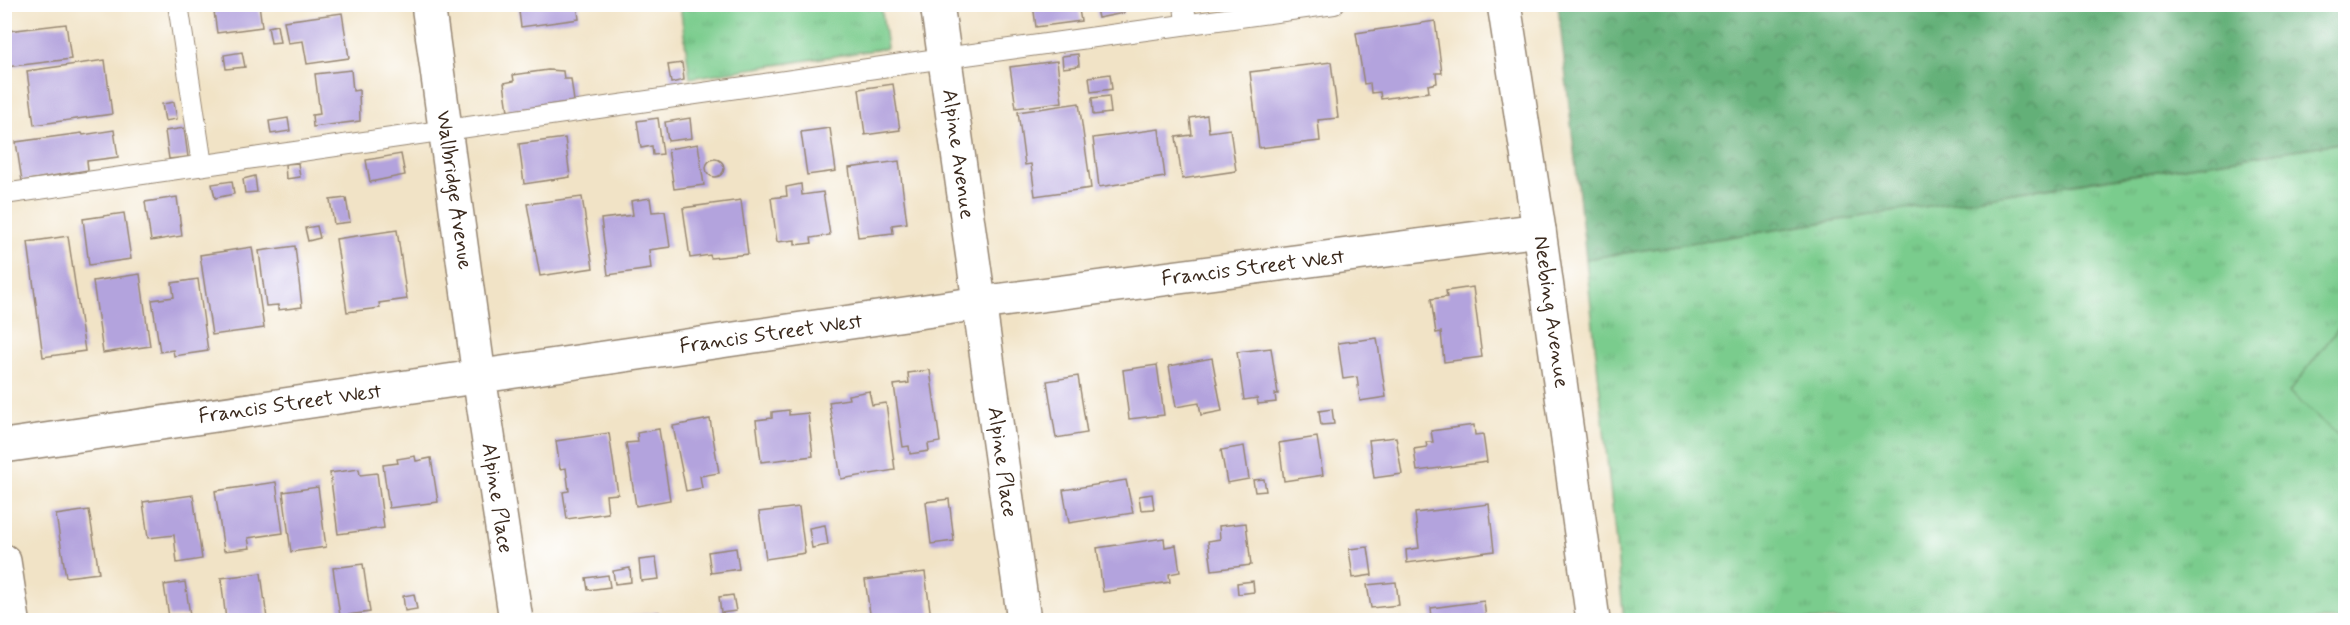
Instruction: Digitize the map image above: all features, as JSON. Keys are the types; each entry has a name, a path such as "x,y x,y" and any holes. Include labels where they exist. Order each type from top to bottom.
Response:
{"street":[{"name":"Wallbridge Avenue","path":"428,4 479,376"},
{"name":"Alpine Avenue","path":"937,4 980,303"},
{"name":"Neebing Avenue","path":"1504,4 1539,230 1593,621"},
{"name":"Francis Street West","path":"4,446 980,303 1539,230"},
{"name":"Alpine Place","path":"980,303 1024,621"},
{"name":"Alpine Place","path":"479,376 516,621"},
{"path":"4,561 13,621"}],"lane":[{"path":"178,4 202,165"},
{"path":"1184,4 1186,24"},
{"path":"4,194 445,129 1334,4"}],"green space":[{"path":"680,5 881,5 887,48 690,78"},
{"path":"1558,5 2345,5 2345,142 1586,259"},
{"path":"2345,142 2345,620 1624,620 1586,259"},
{"path":"2345,320 2345,441 2289,392"}],"building":[{"path":"213,4 259,4 262,27 217,33"},
{"path":"518,4 577,4 579,19 521,27"},
{"path":"1033,4 1078,4 1081,21 1036,27"},
{"path":"1095,4 1123,4 1124,13 1098,18"},
{"path":"342,13 349,58 307,64 303,41 288,43 284,21"},
{"path":"1435,21 1442,73 1436,73 1437,83 1428,85 1429,92 1381,99 1380,92 1371,93 1370,83 1364,84 1356,33"},
{"path":"66,24 71,59 6,67 4,34 8,34 8,31"},
{"path":"277,25 280,42 271,43 268,27"},
{"path":"242,52 245,67 226,69 224,55"},
{"path":"1078,54 1079,66 1063,68 1062,56"},
{"path":"105,60 112,114 34,125 27,71"},
{"path":"1057,61 1062,102 1016,108 1010,67"},
{"path":"1331,62 1338,118 1318,120 1320,141 1259,148 1250,72"},
{"path":"682,63 684,80 671,83 668,65"},
{"path":"351,70 353,91 359,90 360,121 313,127 312,115 320,114 315,74"},
{"path":"548,70 563,71 564,79 571,79 574,101 508,111 504,83 514,81 513,75"},
{"path":"1110,74 1112,89 1091,92 1089,77"},
{"path":"893,84 900,130 865,135 859,89"},
{"path":"1109,96 1111,113 1093,115 1092,98"},
{"path":"174,102 177,119 165,121 162,104"},
{"path":"1079,103 1091,188 1035,196 1031,164 1025,165 1018,112"},
{"path":"1207,115 1209,132 1230,129 1236,171 1182,179 1176,137 1192,135 1190,118"},
{"path":"288,118 290,131 271,134 269,121"},
{"path":"658,118 663,154 653,155 652,146 641,148 637,121"},
{"path":"690,118 692,138 668,141 665,122"},
{"path":"184,128 188,157 169,159 165,131"},
{"path":"830,128 836,171 807,175 801,132"},
{"path":"1159,129 1165,177 1099,187 1093,138"},
{"path":"114,130 118,157 87,161 88,170 22,181 16,142"},
{"path":"565,138 570,177 524,184 519,144"},
{"path":"698,144 704,185 674,189 668,149"},
{"path":"401,154 405,175 370,182 366,160"},
{"path":"715,159 721,162 724,168 721,174 715,177 709,174 706,168 709,162"},
{"path":"899,161 907,223 892,225 893,233 858,237 849,168"},
{"path":"298,163 300,177 286,179 285,164"},
{"path":"255,176 257,192 245,193 243,179"},
{"path":"232,181 234,194 215,198 212,184"},
{"path":"801,184 802,195 823,192 830,235 811,238 812,243 795,245 795,240 777,242 771,198 787,196 786,187"},
{"path":"177,197 182,236 151,241 145,202"},
{"path":"582,197 593,268 540,276 527,204"},
{"path":"346,198 350,222 334,224 330,200"},
{"path":"650,198 652,212 665,211 670,247 649,250 651,269 608,275 601,219 633,215 631,201"},
{"path":"741,200 748,254 690,258 683,208"},
{"path":"124,213 131,259 89,265 83,219"},
{"path":"317,226 320,238 308,241 305,228"},
{"path":"397,230 407,299 379,303 380,308 347,312 336,239"},
{"path":"68,236 85,351 43,357 28,242"},
{"path":"295,246 302,307 278,310 278,305 266,306 259,251"},
{"path":"252,247 264,328 212,335 200,255"},
{"path":"140,274 150,346 103,353 93,281"},
{"path":"198,279 208,351 174,356 173,350 160,352 152,300 174,297 172,283"},
{"path":"1473,287 1482,357 1444,362 1441,332 1436,333 1431,299 1447,297 1446,291"},
{"path":"1377,338 1386,397 1360,401 1357,377 1343,379 1338,343"},
{"path":"1271,348 1278,394 1275,394 1276,402 1258,404 1257,398 1244,400 1237,352"},
{"path":"1212,358 1222,411 1201,415 1199,403 1176,407 1169,366"},
{"path":"1157,365 1164,415 1129,419 1123,370"},
{"path":"930,370 940,442 928,444 929,451 910,454 909,446 903,447 894,385 909,383 908,373"},
{"path":"1078,376 1087,433 1056,438 1047,381"},
{"path":"869,391 872,405 886,403 895,470 841,479 829,402 849,399 848,395"},
{"path":"1332,409 1334,424 1321,425 1319,411"},
{"path":"789,410 789,415 808,413 813,456 761,462 756,420 772,418 772,412"},
{"path":"710,419 719,473 700,476 702,488 686,491 673,426"},
{"path":"1474,425 1475,435 1483,434 1487,462 1417,471 1414,449 1427,447 1426,442 1433,442 1431,431"},
{"path":"659,429 670,500 636,506 626,443 638,442 637,433"},
{"path":"609,433 618,494 606,495 608,513 567,519 563,492 569,491 566,468 560,469 556,441"},
{"path":"1317,437 1323,475 1284,481 1279,443"},
{"path":"1396,437 1402,474 1374,478 1369,440"},
{"path":"1244,446 1249,479 1227,483 1221,450"},
{"path":"415,456 416,461 431,458 438,502 389,508 383,465 398,463 397,459"},
{"path":"359,469 360,475 377,473 384,528 338,534 330,473"},
{"path":"1264,479 1266,491 1255,492 1253,480"},
{"path":"1126,480 1133,513 1069,523 1063,490"},
{"path":"276,482 283,533 248,538 250,548 224,551 215,491"},
{"path":"318,487 326,547 291,552 283,492"},
{"path":"1152,494 1154,509 1141,510 1139,496"},
{"path":"193,495 202,559 177,563 174,535 148,538 143,502"},
{"path":"949,499 954,541 931,544 926,502"},
{"path":"1489,504 1494,551 1407,563 1406,550 1419,548 1415,513"},
{"path":"799,507 805,553 766,559 759,512"},
{"path":"89,510 99,573 66,577 56,515"},
{"path":"1246,523 1251,565 1212,570 1208,541 1220,539 1219,526"},
{"path":"825,525 828,545 812,548 809,528"},
{"path":"1164,538 1165,547 1176,545 1180,572 1169,574 1170,582 1103,592 1097,548"},
{"path":"1368,547 1372,575 1353,578 1349,549"},
{"path":"736,548 739,569 711,573 708,552"},
{"path":"656,558 659,579 641,581 639,560"},
{"path":"363,564 370,612 340,616 333,568"},
{"path":"630,568 631,582 615,584 613,571"},
{"path":"925,572 931,618 871,620 865,580"},
{"path":"261,573 267,619 226,620 221,578"},
{"path":"608,575 610,587 588,590 586,578"},
{"path":"1253,581 1254,592 1238,594 1237,583"},
{"path":"185,582 190,615 169,617 164,585"},
{"path":"1396,582 1399,605 1371,608 1367,585"},
{"path":"414,594 417,609 405,611 403,596"},
{"path":"733,595 736,611 721,613 719,597"},
{"path":"1484,601 1486,620 1424,620 1432,618 1431,608"},
{"path":"659,612 660,620 610,620 610,619"},
{"path":"1167,614 1168,620 1130,620 1130,619"}]}
